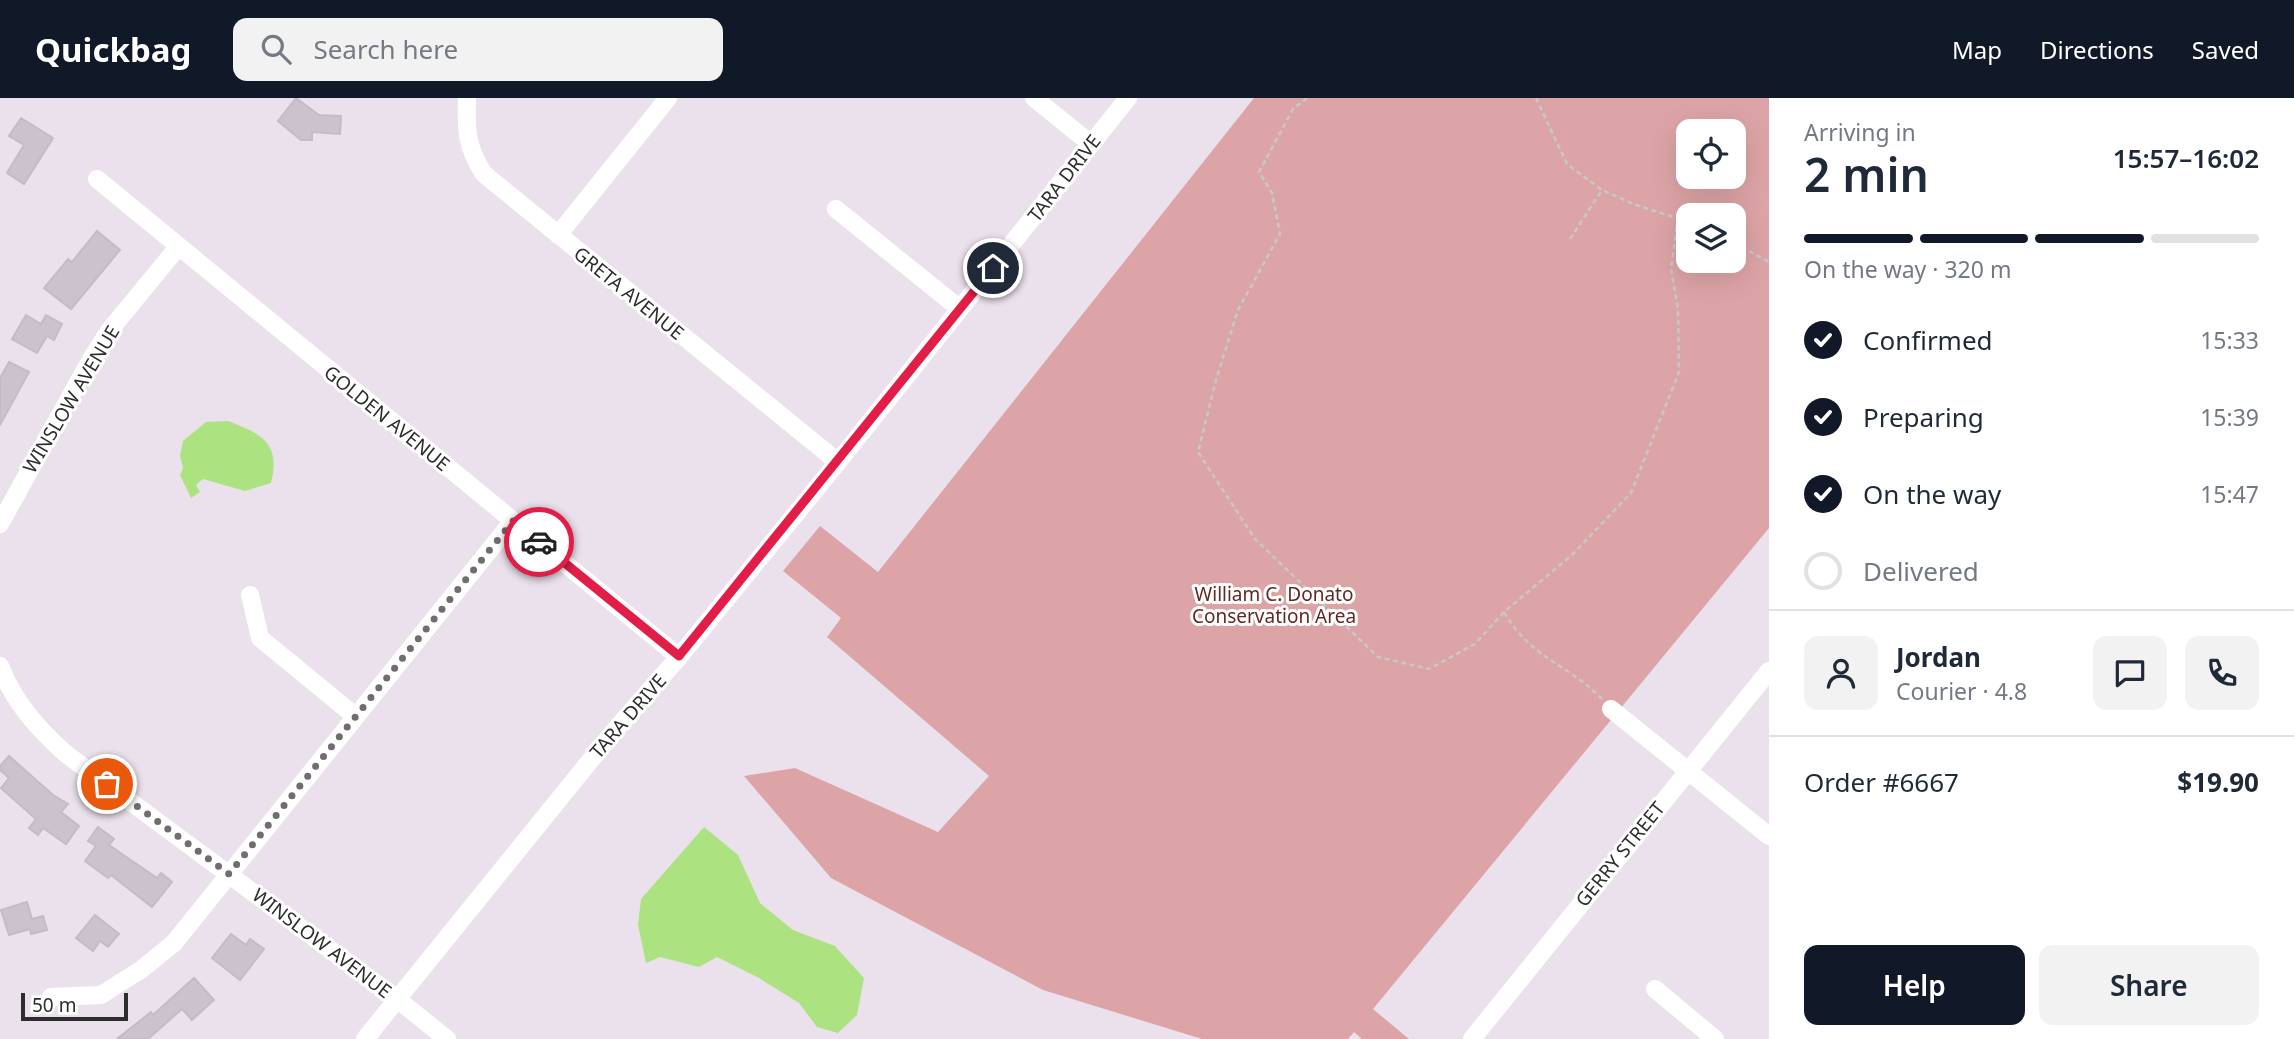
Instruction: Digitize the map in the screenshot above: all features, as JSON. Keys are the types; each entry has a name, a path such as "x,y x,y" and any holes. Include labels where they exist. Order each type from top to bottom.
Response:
{"street":[{"name":"GRETA AVENUE","path":"467,98 466,131 471,154 484,174 838,462"},
{"path":"558,236 668,98"},
{"path":"1034,98 1091,144"},
{"name":"TARA DRIVE","path":"365,1039 615,730 838,462 1128,98"},
{"name":"GOLDEN AVENUE","path":"97,178 679,656"},
{"path":"836,209 960,309"},
{"name":"WINSLOW AVENUE","path":"0,524 91,359 109,331 178,247"},
{"path":"51,997 102,995 142,969 174,943 513,521"},
{"path":"250,595 260,638 355,716"},
{"name":"WINSLOW AVENUE","path":"0,666 20,706 41,732 66,754 397,999"},
{"name":"GERRY STREET","path":"1472,1039 1686,770 1769,671"},
{"path":"1611,709 1769,836"},
{"path":"1655,989 1715,1039"},
{"path":"397,999 447,1039"}],"path":[{"path":"1307,98 1293,109 1259,172 1272,193 1280,234 1238,310 1216,380 1198,452 1255,539 1378,657 1429,669 1475,644 1504,612 1572,555 1631,493 1679,372 1678,309 1671,269 1676,232"},
{"path":"1536,98 1567,164 1602,190 1636,205 1676,216"},
{"path":"1570,239 1602,190"},
{"path":"1746,250 1769,262"},
{"path":"1504,612 1516,632 1542,657 1570,672 1611,709"}],"green space":[{"name":"William C. Donato Conservation Area","path":"1254,98 1769,98 1769,528 1373,1009 1409,1039 1362,1039 1354,1032 1348,1039 1202,1039 1043,990 831,878 744,776 795,768 938,832 989,776 827,637 841,618 783,571 820,526 878,572"}],"shaded area":[{"path":"228,421 259,436 271,449 271,483 245,491 203,479 196,485 200,492 191,498 180,475 183,468 180,456 183,441 206,422"},
{"path":"704,827 738,855 760,903 793,930 835,946 864,978 857,1015 838,1033 817,1027 799,1003 759,978 717,957 699,967 660,957 646,963 638,925 641,899"}],"building":[{"path":"296,98 319,115 341,116 340,134 312,132 312,140 301,140 278,121"},
{"path":"21,118 53,138 24,184 7,173 24,145 9,136"},
{"path":"97,231 120,250 71,309 44,288 68,259 72,262"},
{"path":"26,315 41,324 46,315 62,324 54,340 47,336 37,353 12,339"},
{"path":"9,362 29,372 0,425 0,378"},
{"path":"9,756 53,795 68,804 61,812 79,826 66,844 43,828 38,835 29,828 36,819 1,788 9,778 0,770 0,766"},
{"path":"98,827 114,839 109,845 157,878 161,873 172,882 152,907 111,875 108,878 85,861 96,846 88,841"},
{"path":"27,902 32,919 43,916 47,930 31,934 30,929 9,935 1,910"},
{"path":"95,915 119,934 108,947 100,941 93,951 76,938"},
{"path":"231,934 246,945 250,939 264,949 240,980 212,958"},
{"path":"194,978 214,1000 192,1020 182,1009 148,1039 117,1039 151,1012 153,1015"}],"way so far":[{"path":"107,784 229,874 513,521 539,542"}],"route":[{"path":"539,542 679,656 993,268"}]}
